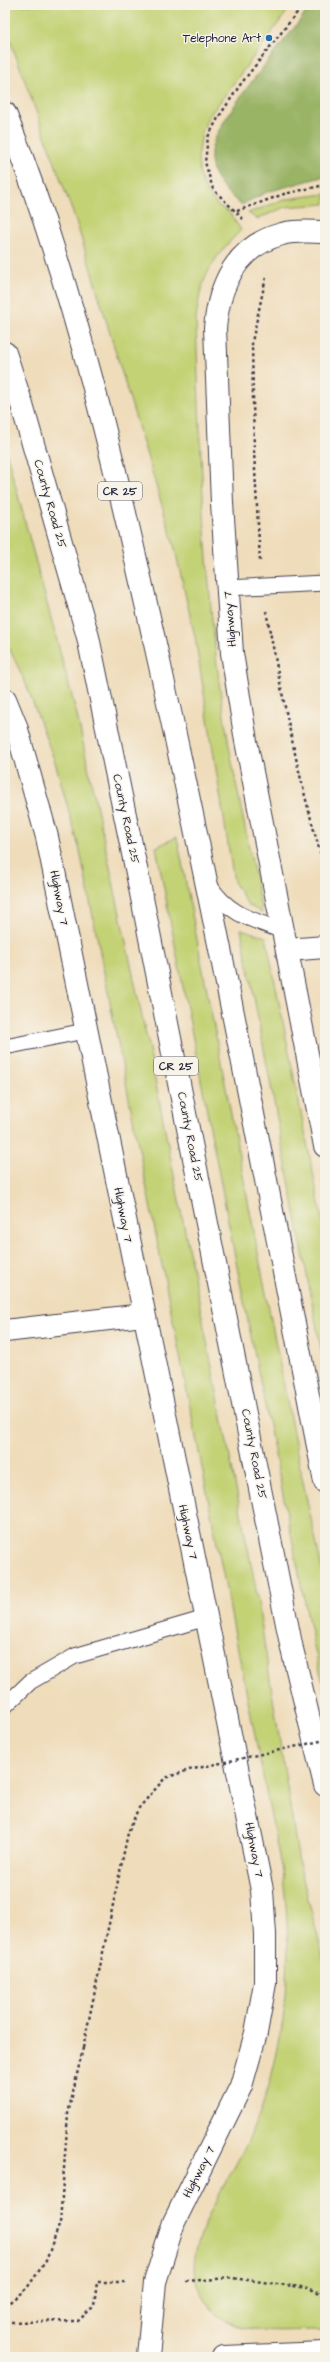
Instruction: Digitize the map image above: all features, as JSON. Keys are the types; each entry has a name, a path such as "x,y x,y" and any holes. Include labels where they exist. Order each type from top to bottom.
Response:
{"street":[{"name":"CR 25","path":"5,113 40,208 90,375 126,513 205,877 325,1482"},
{"name":"Highway 7","path":"325,232 282,234 261,243 242,257 228,278 218,303 215,328 227,588 232,653 246,741 325,1146"},
{"name":"County Road 25","path":"5,353 22,405 88,637 139,883 292,1648 325,1785"},
{"name":"Highway 7","path":"5,699 11,728 47,837 143,1315 262,1890 265,1934 265,1983 256,2033 241,2086 174,2222 155,2282 148,2357"},
{"path":"285,940 325,947"},
{"path":"5,1331 143,1315"},
{"path":"223,2357 325,2353"}],"lane":[{"path":"227,588 262,585 325,584"},
{"path":"205,877 217,897 240,915 285,940"},
{"path":"5,1047 86,1031"},
{"path":"5,1706 30,1682 75,1656 206,1618"}],"path":[{"path":"303,5 240,85 218,118 208,137 205,162 213,189 237,211 261,243 267,272 252,342 254,452 262,585 292,746 312,825 325,868"},
{"path":"237,211 284,194 325,185"},
{"path":"5,2306 27,2288 46,2261 60,2223 68,2114 128,1833 138,1809 151,1792 165,1778 189,1770 325,1740"},
{"path":"217,2280 232,2278 308,2288 325,2295"},
{"path":"5,2322 78,2321 94,2306 97,2282"}],"green space":[{"path":"5,5 292,5 207,119 202,133 198,158 200,176 205,189 217,205 229,212 241,230 222,251 204,281 200,293 196,321 205,531 216,656 230,753 262,913 248,905 234,882 195,637 174,545 77,224 5,26"},
{"path":"311,5 325,5 325,176 267,192 241,205 219,183 213,170 211,154 214,140 237,101"},
{"path":"325,194 325,204 285,207 257,219 248,213 287,199"},
{"path":"5,447 77,715 148,1044 255,1584 299,1863 325,1965 325,2330 259,2330 228,2322 215,2313 205,2301 195,2276 194,2267 196,2251 201,2234 217,2198 252,2132 264,2101 278,2048 285,2005 288,1962 287,1920 283,1877 80,851 55,762 26,684 5,639"},
{"path":"177,837 300,1468 325,1583 325,1693 311,1633 238,1272 156,847"},
{"path":"241,929 266,937 325,1233 325,1370"}],"place":[{"name":"Telephone Art","path":"269,38"}]}
